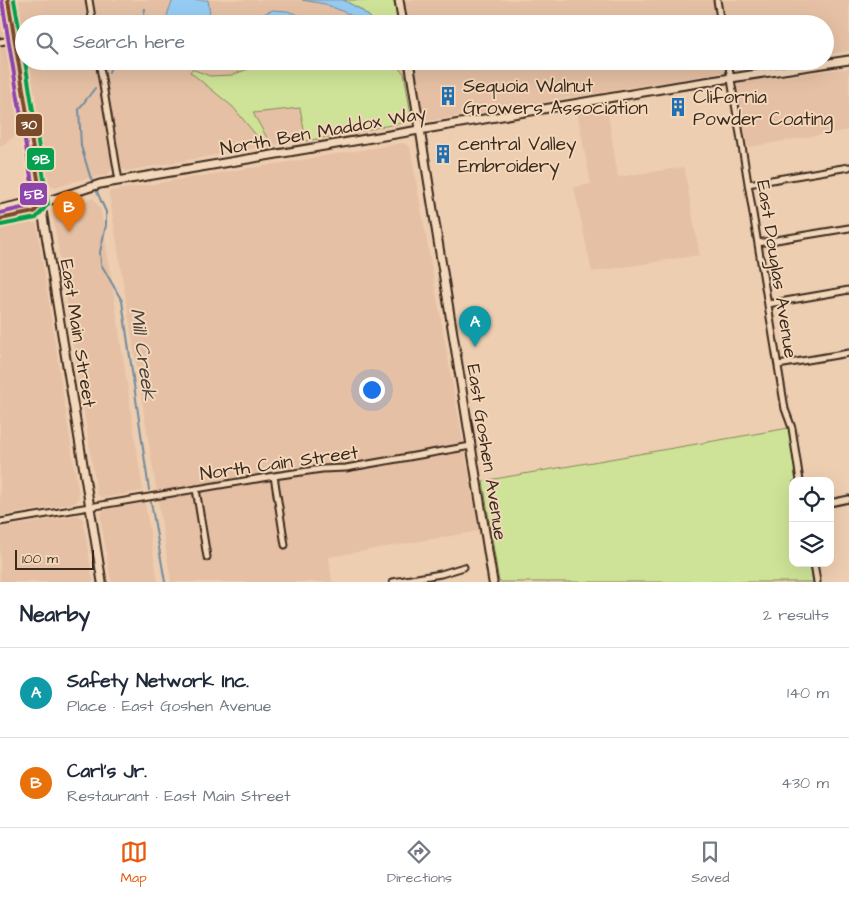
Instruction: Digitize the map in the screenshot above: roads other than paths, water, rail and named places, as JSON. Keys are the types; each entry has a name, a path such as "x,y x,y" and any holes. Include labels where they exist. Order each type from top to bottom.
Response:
{"street":[{"name":"East Main Street","path":"8,0 15,40"},
{"path":"89,0 92,15"},
{"path":"399,0 402,15"},
{"path":"717,0 720,15"},
{"path":"0,42 15,40"},
{"name":"North Ben Maddox Way","path":"834,62 849,60"},
{"name":"East Main Street","path":"20,70 102,582"},
{"path":"100,70 119,181"},
{"name":"East Goshen Avenue","path":"410,70 493,582"},
{"name":"East Douglas Avenue","path":"729,70 785,409 792,428 799,477"},
{"name":"North Ben Maddox Way","path":"42,203 86,187 119,181 783,70"},
{"path":"748,184 849,167"},
{"path":"0,209 32,202 42,203"},
{"path":"0,219 34,212 42,203"},
{"path":"758,243 849,228"},
{"path":"768,304 849,290"},
{"path":"778,365 849,353"},
{"name":"North Cain Street","path":"0,522 274,476 353,466 471,446"},
{"path":"274,476 285,545"},
{"path":"196,489 206,557"},
{"path":"834,502 849,499"},
{"path":"393,582 441,574 464,567"},
{"path":"815,567 817,582"}],"water":[{"path":"173,0 208,0 211,15 168,15"},
{"path":"302,0 343,0 367,15 350,15 325,4"},
{"path":"273,10 287,11 299,15 261,15"}],"waterway":[{"name":"Mill Creek","path":"144,15 145,9"},
{"name":"Mill Creek","path":"95,88 79,109 81,146 90,176 106,212 106,225 100,252 101,264 122,301 149,490"},
{"name":"Mill Creek","path":"151,502 165,582"}],"place":[{"name":"Sequoia Walnut Growers Association","path":"448,96"},
{"name":"Clifornia Powder Coating","path":"678,107"},
{"name":"central Valley Embroidery","path":"443,154"},
{"name":"Carl's Jr.","path":"69,232"},
{"name":"Safety Network Inc.","path":"475,347"}]}
